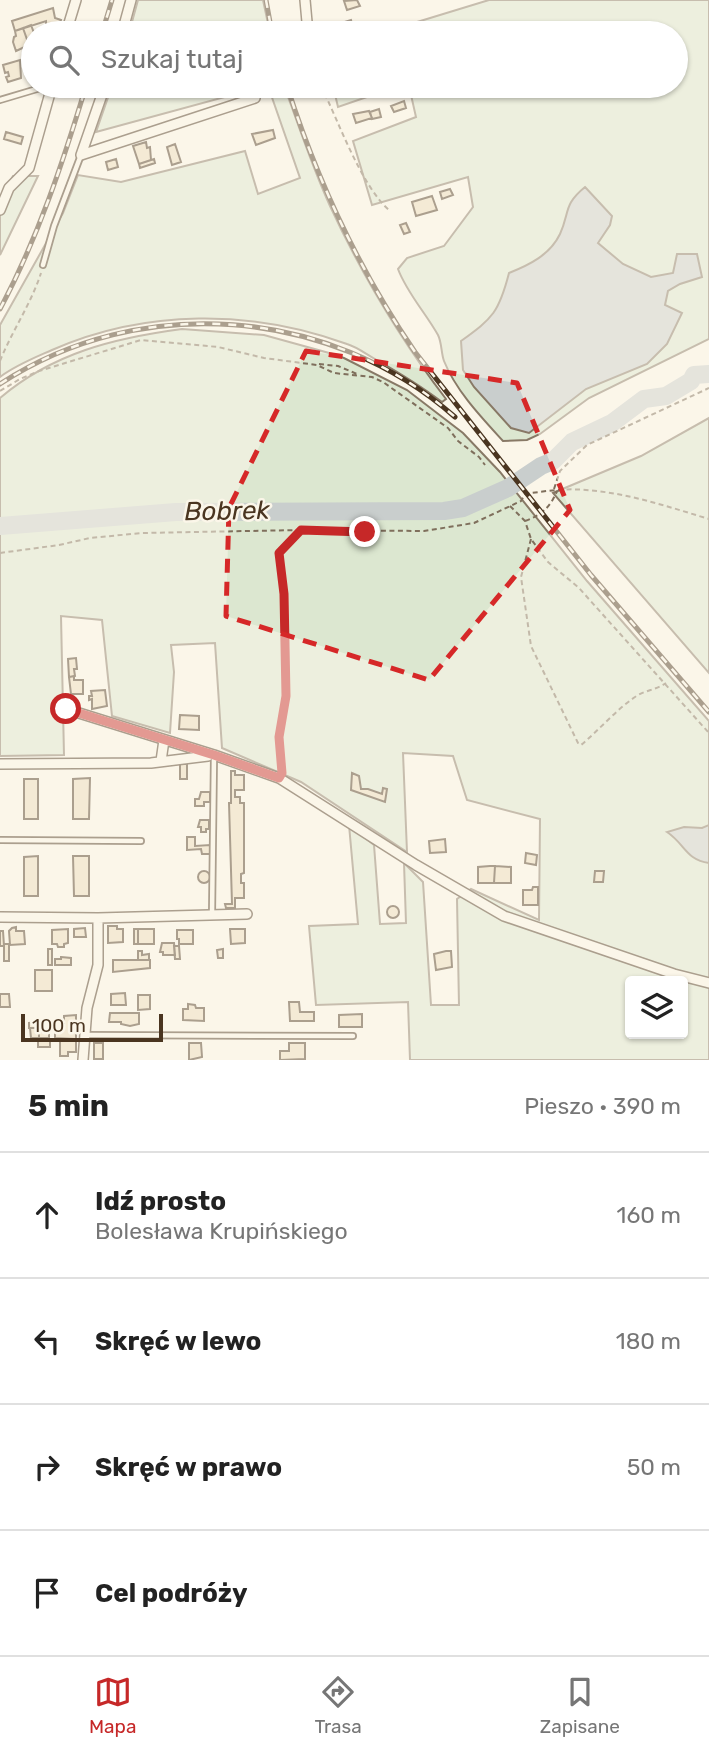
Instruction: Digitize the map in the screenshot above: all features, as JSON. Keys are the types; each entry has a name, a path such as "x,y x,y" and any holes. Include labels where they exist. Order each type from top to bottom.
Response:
{"street":[{"path":"70,21 76,0"},
{"path":"125,21 131,0"},
{"path":"305,0 307,21"},
{"path":"0,210 9,188 29,167 46,98"},
{"path":"81,155 101,98"},
{"path":"81,155 255,98"},
{"path":"66,709 279,778 504,916 674,974 709,983"},
{"path":"162,761 164,740"},
{"path":"0,764 162,761 214,755"},
{"path":"0,917 98,918 247,914"},
{"path":"83,1060 87,1008 98,965 98,918"}],"lane":[{"path":"0,100 21,94"},
{"path":"43,265 54,226 81,155"},
{"path":"212,915 214,755"},
{"path":"0,840 142,841"},
{"path":"84,1035 353,1036"}],"path":[{"path":"327,98 368,186 390,211"},
{"path":"0,361 9,338 34,293 43,265"},
{"path":"0,390 39,371 142,340 218,347 264,358 338,366 383,382 448,428 485,466"},
{"path":"317,365 334,373 362,376"},
{"path":"525,521 541,514 552,503 560,471 587,445 709,387"},
{"path":"0,553 90,538 142,533 424,531 474,523 521,501 525,494 555,490 583,489 615,493 709,519"},
{"path":"510,506 525,521 531,539 548,562 579,588 709,733"},
{"path":"279,778 282,773 279,737 286,696 284,594 279,553 301,530"},
{"path":"531,539 521,577 531,646 578,743 581,745 634,697 666,683"}],"highlighted area":[{"path":"306,351 517,383 570,510 429,680 226,616 229,508"}],"green space":[{"path":"138,0 263,0 267,21 132,21"},
{"path":"489,0 709,0 709,339 589,398 540,434 527,440 503,441 462,393 444,361 438,335 398,269 407,258 444,246 473,207 468,177 372,205 353,141 416,117 412,98 688,98 688,21 420,21"},
{"path":"108,98 221,98 96,132"},
{"path":"272,98 288,98 323,191 342,232 383,306 446,399 442,402 351,345 274,324 236,320 199,318 124,327 52,350 0,377 0,325 63,213 78,175 121,182 245,151 258,194 300,178"},
{"path":"336,98 364,98 338,107"},
{"path":"13,176 38,176 0,255 0,200"},
{"path":"182,329 264,335 340,356 407,390 463,433 500,472 587,581 709,721 709,1060 410,1060 408,1002 316,1005 309,926 358,924 349,825 374,845 380,924 406,923 404,863 423,882 431,1005 459,1005 457,899 471,889 539,920 540,819 467,800 453,756 403,753 407,852 301,782 222,748 215,643 171,645 174,672 170,733 112,716 102,620 61,616 64,755 0,756 0,398 20,382 63,359 132,337"},
{"path":"709,418 709,673 553,493 641,456"}],"shaded area":[{"path":"585,187 612,216 610,225 598,243 623,264 651,277 673,273 677,254 697,254 702,277 668,291 665,305 682,313 667,344 647,364 586,389 529,433 511,428 474,387 463,370 461,341 488,320 498,306 509,273 531,263 551,248 560,234 570,204"},
{"path":"709,825 709,863 695,859 667,832 684,827 702,828"}],"building":[{"path":"357,0 360,6 347,10 344,1"},
{"path":"53,8 55,18 61,20 21,21 21,29 15,31 12,21"},
{"path":"21,29 21,49 16,51 13,42 15,31"},
{"path":"20,60 21,78 8,82 8,72 5,73 3,65"},
{"path":"404,101 406,108 394,112 391,106"},
{"path":"379,109 381,117 372,119 370,112"},
{"path":"369,111 372,118 356,123 353,114"},
{"path":"273,130 275,138 256,145 252,134"},
{"path":"6,132 23,137 21,144 4,139"},
{"path":"146,142 147,148 150,147 151,160 139,164 133,146"},
{"path":"175,144 181,162 172,165 167,147"},
{"path":"116,159 118,167 108,170 106,162"},
{"path":"154,159 155,163 140,168 139,164"},
{"path":"450,189 453,195 442,199 440,192"},
{"path":"432,196 437,210 416,216 412,202"},
{"path":"406,223 410,232 404,234 400,225"},
{"path":"76,658 75,676 69,677 68,659"},
{"path":"74,676 74,680 83,680 83,694 71,694 69,677"},
{"path":"105,690 107,706 92,709 92,699 89,700 91,691"},
{"path":"180,715 199,716 199,730 179,729"},
{"path":"180,764 187,764 187,779 180,779"},
{"path":"231,771 235,771 235,775 244,775 244,790 235,790 235,797 240,797 240,803 244,803 244,873 241,874 241,883 244,883 244,898 235,898 235,908 226,908 225,904 232,904 229,803"},
{"path":"352,773 359,776 361,789 382,794 383,788 387,789 385,802 351,790"},
{"path":"90,778 89,819 73,819 73,779"},
{"path":"24,779 38,779 38,819 24,819"},
{"path":"201,792 210,792 210,802 204,802 204,806 195,806 195,799 199,799"},
{"path":"200,820 209,820 209,829 206,829 206,832 201,832 201,827 198,827"},
{"path":"187,837 195,837 195,846 210,845 210,854 202,854 201,849 187,850"},
{"path":"445,839 446,852 430,853 429,841"},
{"path":"526,853 537,855 536,865 525,863"},
{"path":"38,856 38,896 24,896 24,857"},
{"path":"73,856 89,856 89,896 74,896"},
{"path":"495,866 494,883 478,883 478,867"},
{"path":"495,866 511,867 511,883 494,883"},
{"path":"204,871 210,877 204,883 198,877"},
{"path":"595,871 604,871 603,882 594,882"},
{"path":"533,887 538,887 538,905 523,905 523,890 532,890"},
{"path":"393,906 399,912 393,918 387,912"},
{"path":"108,926 123,929 123,942 108,943"},
{"path":"16,927 16,931 24,931 25,944 10,945 9,931"},
{"path":"85,928 86,937 74,937 74,929"},
{"path":"68,929 68,943 64,944 64,947 52,944 52,930"},
{"path":"134,929 138,929 138,944 134,944"},
{"path":"138,929 154,929 154,944 138,944"},
{"path":"230,929 245,929 245,943 231,944"},
{"path":"177,930 193,930 193,944 179,944"},
{"path":"0,931 3,931 4,946 0,946"},
{"path":"162,943 174,943 175,955 163,955 163,952 160,952"},
{"path":"4,944 9,944 9,961 4,961"},
{"path":"174,946 179,946 180,959 175,959"},
{"path":"48,949 52,949 52,965 48,965"},
{"path":"223,949 223,958 218,958 217,950"},
{"path":"138,951 142,951 142,955 149,954 149,960 138,960"},
{"path":"451,951 452,967 436,970 434,954"},
{"path":"71,958 71,965 55,965 55,959"},
{"path":"113,960 150,960 150,968 113,972"},
{"path":"35,970 52,970 52,991 35,991"},
{"path":"125,993 126,1005 111,1005 111,994"},
{"path":"0,994 9,994 10,1007 0,1007"},
{"path":"138,995 150,995 150,1009 138,1010"},
{"path":"289,1002 299,1002 300,1012 314,1012 314,1021 290,1021"},
{"path":"188,1004 204,1008 204,1021 183,1020 183,1009 188,1009"},
{"path":"110,1013 139,1013 139,1024 130,1026 121,1022 109,1022"},
{"path":"362,1014 362,1027 339,1027 339,1015"},
{"path":"76,1015 76,1039 55,1038 55,1032 64,1029 64,1016"},
{"path":"39,1022 39,1028 29,1028 29,1023"},
{"path":"30,1028 39,1028 39,1038 31,1038"},
{"path":"39,1032 49,1032 49,1038 39,1038"},
{"path":"60,1039 76,1039 76,1052 60,1056"},
{"path":"38,1040 50,1040 50,1047 38,1047"},
{"path":"94,1043 103,1043 103,1059 94,1059"},
{"path":"189,1043 201,1043 202,1057 189,1060"},
{"path":"289,1043 305,1043 305,1059 280,1060 280,1051 289,1051"}],"waterway":[{"name":"Bobrek","path":"0,526 176,512 444,511 463,508 508,488 553,461 572,442 612,423 644,399 666,396 691,381 694,375 709,374"}],"railway":[{"path":"106,21 112,0"},
{"path":"266,0 270,21"},
{"path":"0,309 49,199 82,98"},
{"path":"291,98 341,224 376,289 415,352 591,575 709,712"},
{"path":"0,384 55,354 113,335 173,325 233,325 293,334 351,352 405,380 455,417"}],"route":[{"path":"66,709 279,778 282,773 279,737 286,696 284,594 279,553 301,530 365,532"}]}
